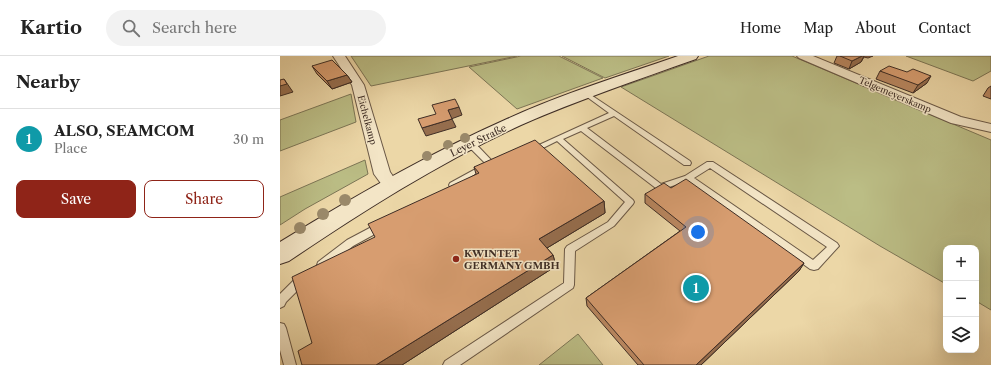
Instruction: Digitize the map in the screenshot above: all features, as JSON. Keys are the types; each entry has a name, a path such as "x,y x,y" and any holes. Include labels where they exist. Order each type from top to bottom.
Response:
{"street":[{"name":"Eichelkamp","path":"339,56 358,85 382,174 391,185"},
{"name":"Leyer Straße","path":"280,254 342,214 391,185 470,143 485,131 586,93 692,56"},
{"name":"Telgemeyerskamp","path":"803,56 956,120 989,128"}],"lane":[{"path":"586,93 687,163"},
{"path":"527,152 559,139 614,113"},
{"path":"582,128 660,187 688,178 710,164 834,246 814,266 688,178"},
{"path":"449,365 569,285 570,249 610,224 630,202 559,139"},
{"path":"443,191 495,163 470,143"},
{"path":"280,303 282,299 306,277 350,244 390,221"},
{"path":"280,328 290,365"}],"green space":[{"path":"351,56 517,56 371,86"},
{"path":"521,56 559,56 603,78 517,109 469,67"},
{"path":"562,56 669,56 605,78"},
{"path":"709,56 792,56 991,140 991,310 979,303 979,245 943,245 943,282 880,246 621,87"},
{"path":"906,56 991,56 991,71 973,81"},
{"path":"351,94 356,122 280,151 280,120"},
{"path":"365,160 368,174 305,209 280,225 280,197"},
{"path":"578,334 603,365 539,365"}],"building":[{"path":"840,56 862,56 852,61"},
{"path":"332,60 347,75 327,81 312,66"},
{"path":"889,66 907,72 913,69 931,76 918,85 880,71"},
{"path":"284,79 287,84 280,86 280,80"},
{"path":"455,99 459,107 448,110 452,119 422,128 418,119 436,114 432,105"},
{"name":"KWINTET GERMANY GMBH","path":"535,140 604,201 539,239 553,255 376,365 302,365 298,351 312,343 292,277 375,237 368,224 479,173 474,167"},
{"path":"686,179 804,263 696,365 644,365 586,298 686,227 645,194 664,183 671,188"}],"place":[{"name":"KWINTET GERMANY GMBH","path":"456,259"},
{"name":"ALSO, SEAMCOM","path":"696,288"}]}
